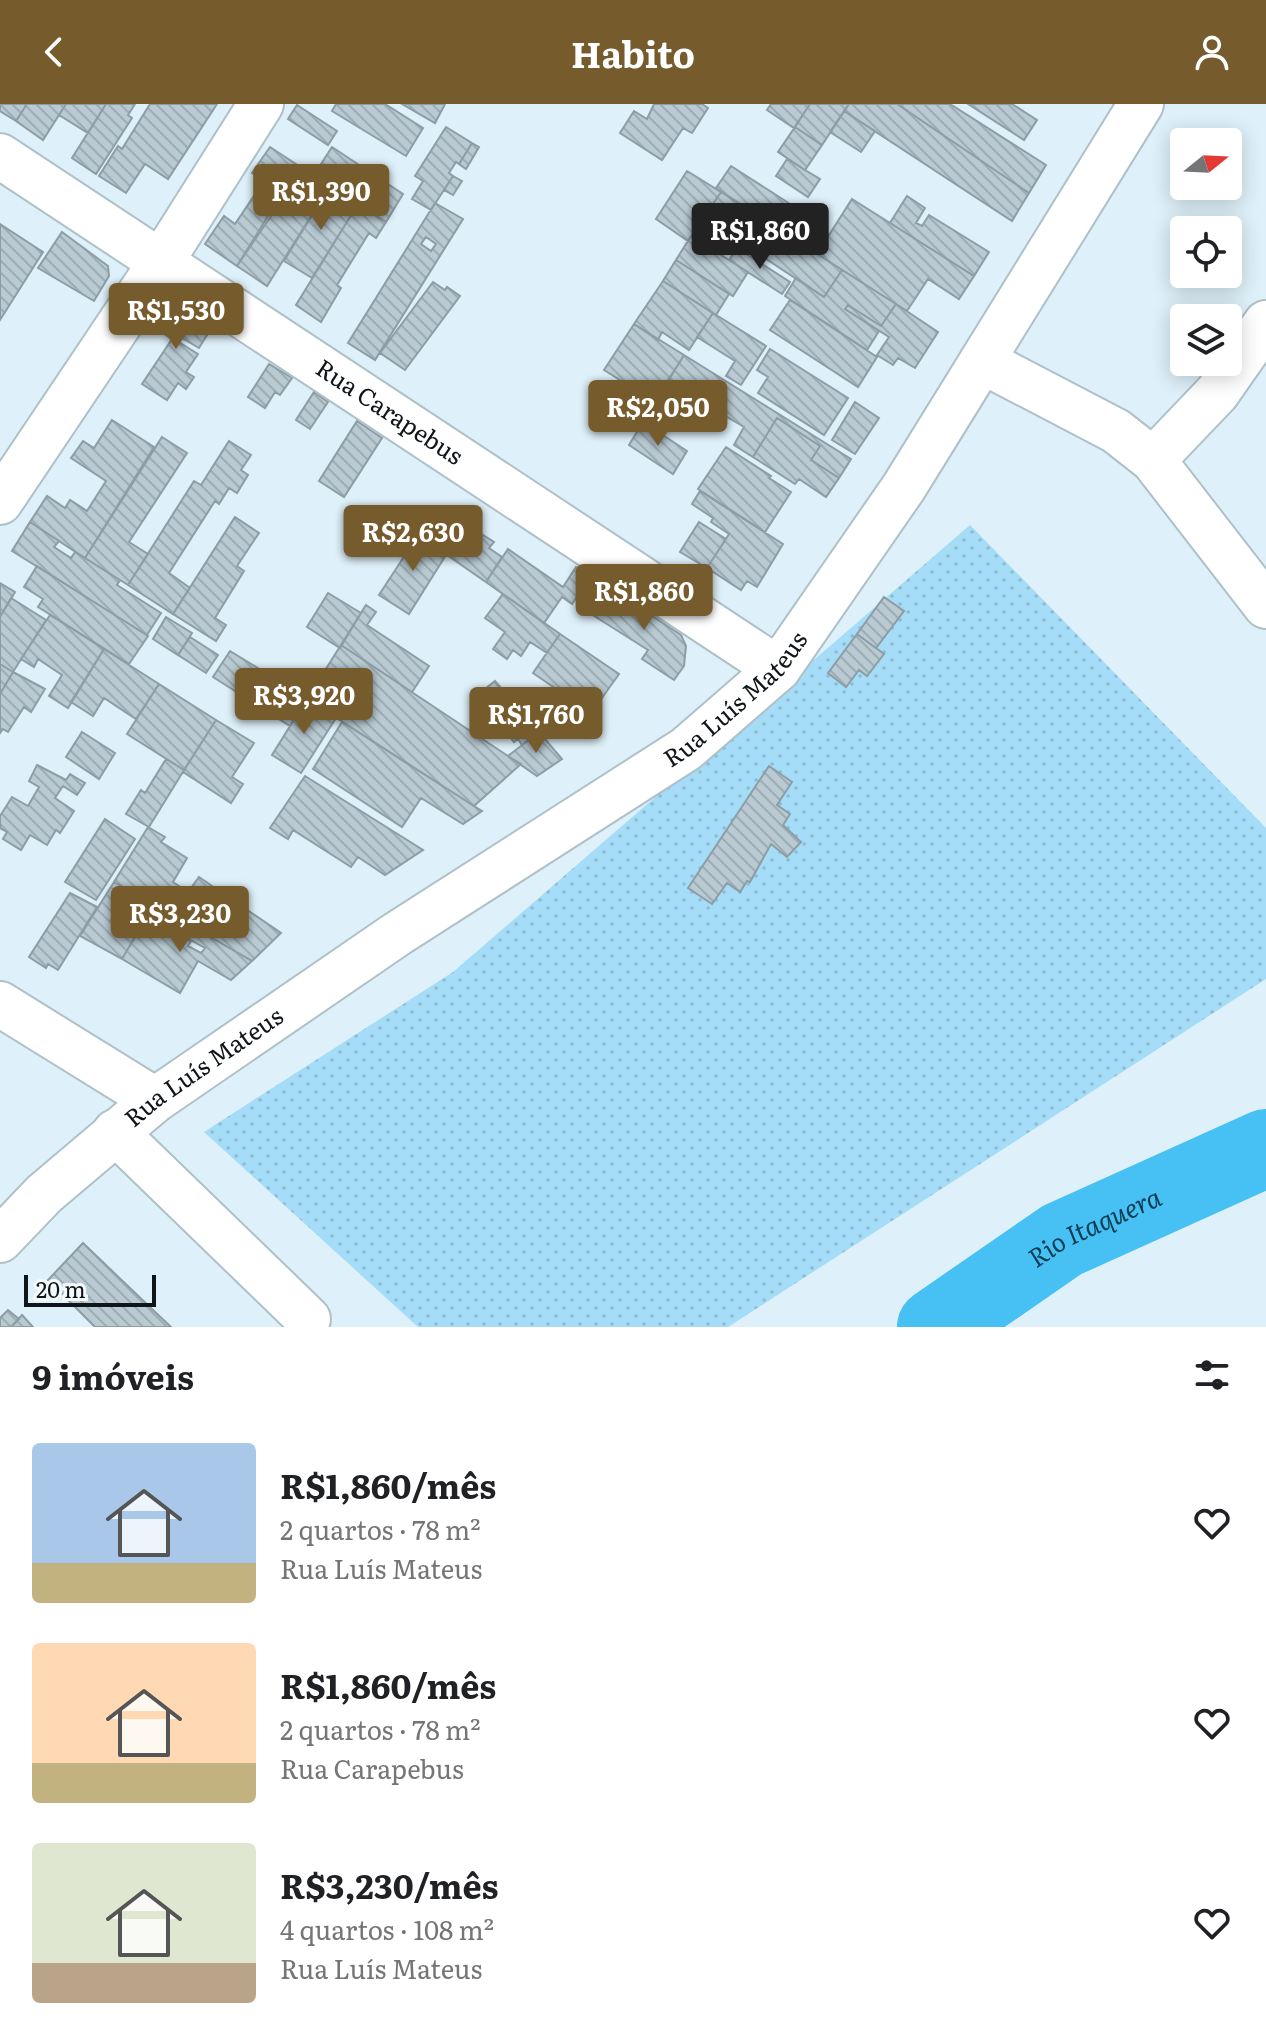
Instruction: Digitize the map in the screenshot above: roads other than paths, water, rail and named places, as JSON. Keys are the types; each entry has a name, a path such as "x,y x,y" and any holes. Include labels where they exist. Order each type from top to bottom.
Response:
{"street":[{"path":"0,502 161,262 261,104"},
{"name":"Rua Luís Mateus","path":"0,1240 44,1194 155,1100 397,934 686,749 778,669 904,487 1141,104"},
{"name":"Rua Carapebus","path":"0,156 778,669"},
{"path":"1153,460 1217,393 1266,323"},
{"path":"982,361 1116,431 1153,460 1266,606"},
{"path":"0,1004 155,1100"},
{"path":"115,1132 308,1319"}],"waterway":[{"name":"Rio Itaquera","path":"936,1327 1062,1240 1266,1148"}]}
